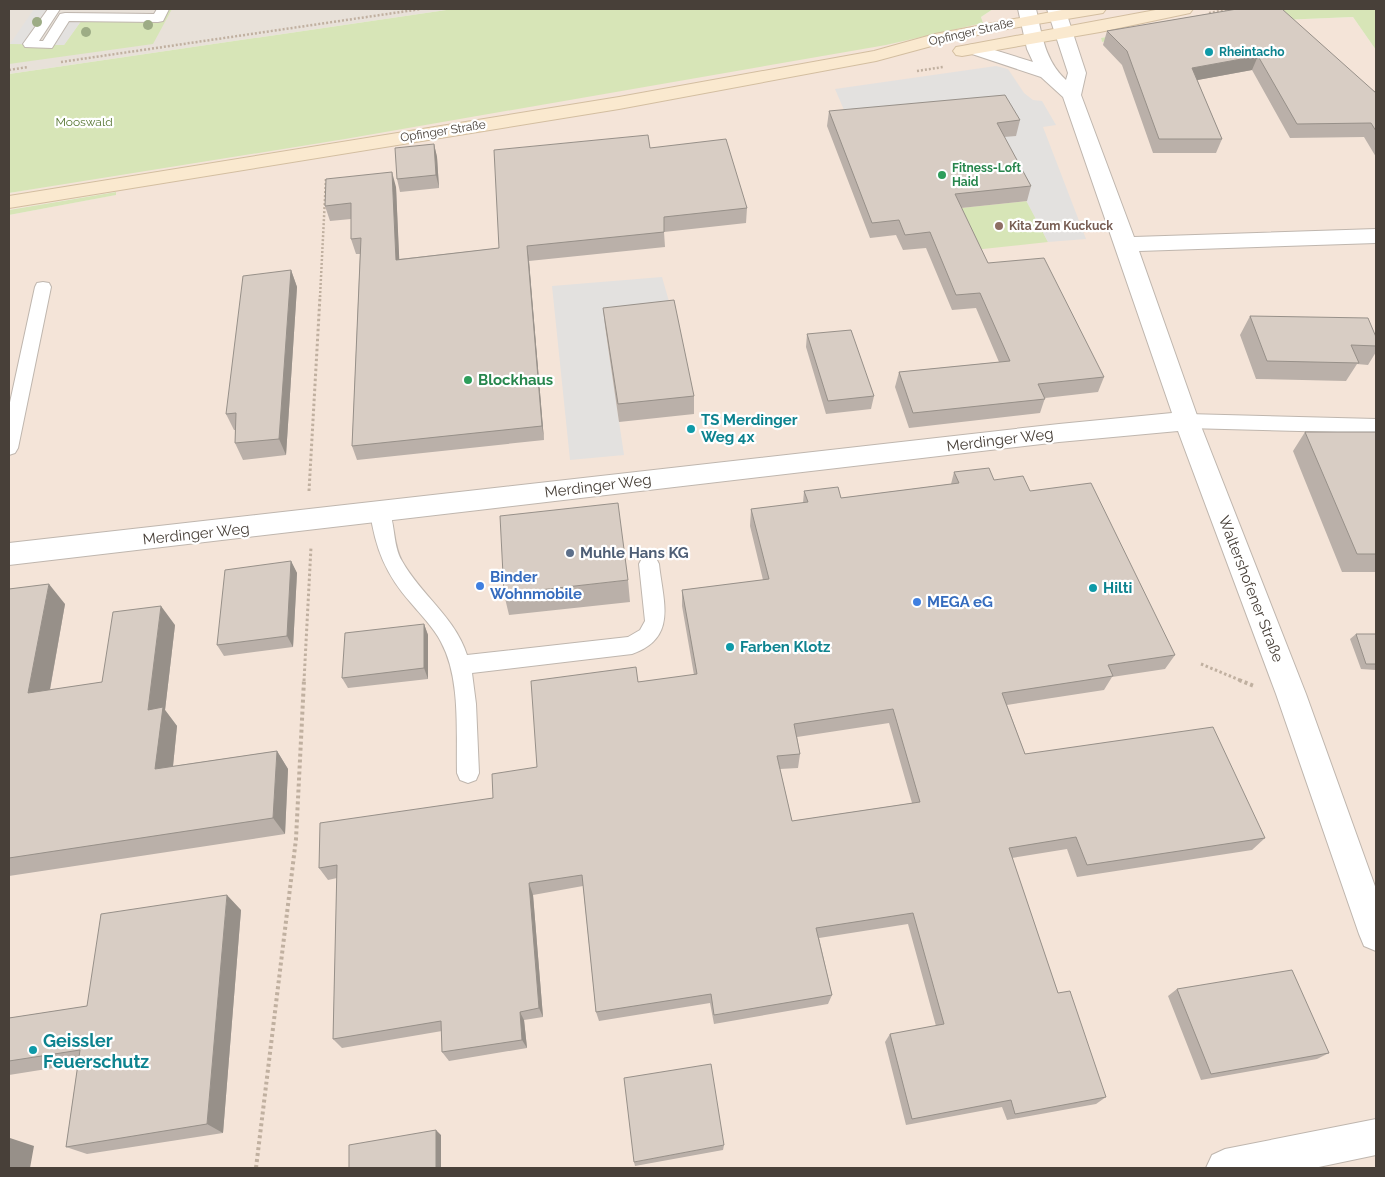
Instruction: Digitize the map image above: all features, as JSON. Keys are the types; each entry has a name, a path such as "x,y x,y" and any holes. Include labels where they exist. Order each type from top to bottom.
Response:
{"main road":[{"name":"Opfinger Straße","path":"9,202 619,103 876,56 1028,14 1097,9"},
{"name":"Opfinger Straße","path":"876,56 942,54 975,49 1184,9"}],"street":[{"path":"1057,12 1077,73 1072,95"},
{"name":"Waltershofener Straße","path":"1028,14 1034,38 1048,73"},
{"name":"Opfinger Straße","path":"975,49 1000,56"},
{"name":"Waltershofener Straße","path":"1000,56 1048,73 1072,95 1127,244 1187,421 1291,694 1376,934"},
{"path":"1127,244 1376,236"},
{"name":"Merdinger Weg","path":"9,554 308,522 380,511 1059,433 1187,421"},
{"path":"1225,1168 1376,1137"}],"lane":[{"path":"54,9 30,44 47,45 65,16 158,18 163,9"},
{"path":"9,448 43,286"},
{"path":"1187,421 1376,426"},
{"path":"380,511 390,556 397,570 450,639 459,665 464,694 468,773"},
{"path":"459,665 632,645 647,636 654,622 649,564"}],"path":[{"path":"56,63 421,9"},
{"path":"9,70 37,66"},
{"path":"256,1168 296,839 311,550 308,522 327,169"},
{"path":"1201,664 1240,680"}],"shaded area":[{"path":"9,9 453,9 9,74"},
{"path":"34,9 54,9 30,44 10,44"},
{"path":"993,9 1243,9 1101,38 1102,42 1272,12 1281,20 1353,17 1376,50 1376,1168 9,1168 9,215 115,195 115,192 9,210 9,193 983,23 981,17"},
{"path":"65,17 84,17 64,45 47,45"},
{"path":"996,66 1008,69 1024,93 1033,100 1042,101 1056,125 1043,127 1086,239 1048,242 993,138 850,124 835,89"},
{"path":"662,277 674,319 605,327 624,455 570,460 552,286"}],"green space":[{"path":"163,9 172,9 153,44 9,64 10,44 64,45 84,17 158,18"},
{"name":"Mooswald","path":"453,9 993,9 981,17 983,23 886,45 345,139 9,193 9,74"},
{"path":"1243,9 1376,9 1376,50 1353,17 1281,20 1272,12 1102,42 1101,38"},
{"path":"116,192 116,195 9,215 9,210"},
{"name":"Kita Zum Kuckuck","path":"1027,201 1048,242 955,252 951,209"}],"building":[{"path":"1237,9 1282,9 1376,93 1376,131 1371,123 1297,124 1258,56 1192,68 1222,139 1159,139 1127,51 1107,31"},
{"path":"1005,95 1020,120 997,123 1031,186 955,194 988,263 1044,258 1104,377 1038,384 1045,399 913,413 899,372 1010,361 980,293 956,295 930,232 905,235 899,220 872,223 829,111"},
{"path":"648,135 650,148 726,139 747,208 664,217 664,232 527,246 542,426 352,446 361,238 351,239 351,203 325,206 326,179 392,172 396,260 499,248 494,150"},
{"path":"434,144 436,175 397,179 395,148"},
{"path":"291,270 279,439 235,443 236,413 226,414 243,276"},
{"path":"674,300 694,396 618,404 603,308"},
{"path":"1250,316 1368,318 1376,337 1376,346 1351,345 1359,363 1267,361"},
{"path":"851,330 874,396 828,401 807,334"},
{"path":"1305,432 1376,432 1376,554 1357,554"},
{"path":"989,468 994,480 1023,476 1030,491 1091,483 1175,655 1108,665 1113,676 1002,693 1025,754 1213,727 1265,838 1087,865 1076,837 1009,848 1058,993 1070,991 1106,1097 1015,1114 1011,1100 912,1119 890,1034 944,1024 913,913 816,928 832,995 714,1015 711,994 596,1012 582,875 529,883 539,1008 520,1012 522,1040 442,1052 441,1021 333,1039 337,865 319,868 320,823 493,798 492,774 537,767 531,681 636,667 638,682 697,674 682,590 769,579 751,509 808,502 804,491 838,487 841,498 959,483 954,472","holes":["893,709 920,802 792,821 777,756 800,754 794,724"]},
{"path":"618,503 628,580 504,594 500,516"},
{"path":"291,561 287,636 217,645 225,570"},
{"path":"49,584 28,693 102,682 113,612 161,606 148,710 163,707 155,769 277,751 273,818 9,858 9,589"},
{"path":"424,624 424,668 342,678 345,633"},
{"path":"1356,634 1376,634 1376,664 1366,664"},
{"path":"227,895 207,1124 66,1147 80,1050 9,1061 9,1018 87,1006 101,914"},
{"path":"1292,970 1329,1053 1211,1074 1177,989"},
{"path":"711,1064 724,1145 634,1162 624,1078"},
{"path":"436,1130 436,1168 349,1168 349,1145"}],"place":[{"name":"Rheintacho","path":"1209,52"},
{"name":"Fitness-Loft Haid","path":"942,175"},
{"name":"Kita Zum Kuckuck","path":"999,226"},
{"name":"Blockhaus","path":"468,380"},
{"name":"TS Merdinger Weg 4x","path":"691,429"},
{"name":"Muhle Hans KG","path":"570,553"},
{"name":"Binder Wohnmobile","path":"480,586"},
{"name":"Hilti","path":"1093,588"},
{"name":"MEGA eG","path":"917,602"},
{"name":"Farben Klotz","path":"730,647"},
{"name":"Geissler Feuerschutz","path":"33,1050"}]}
